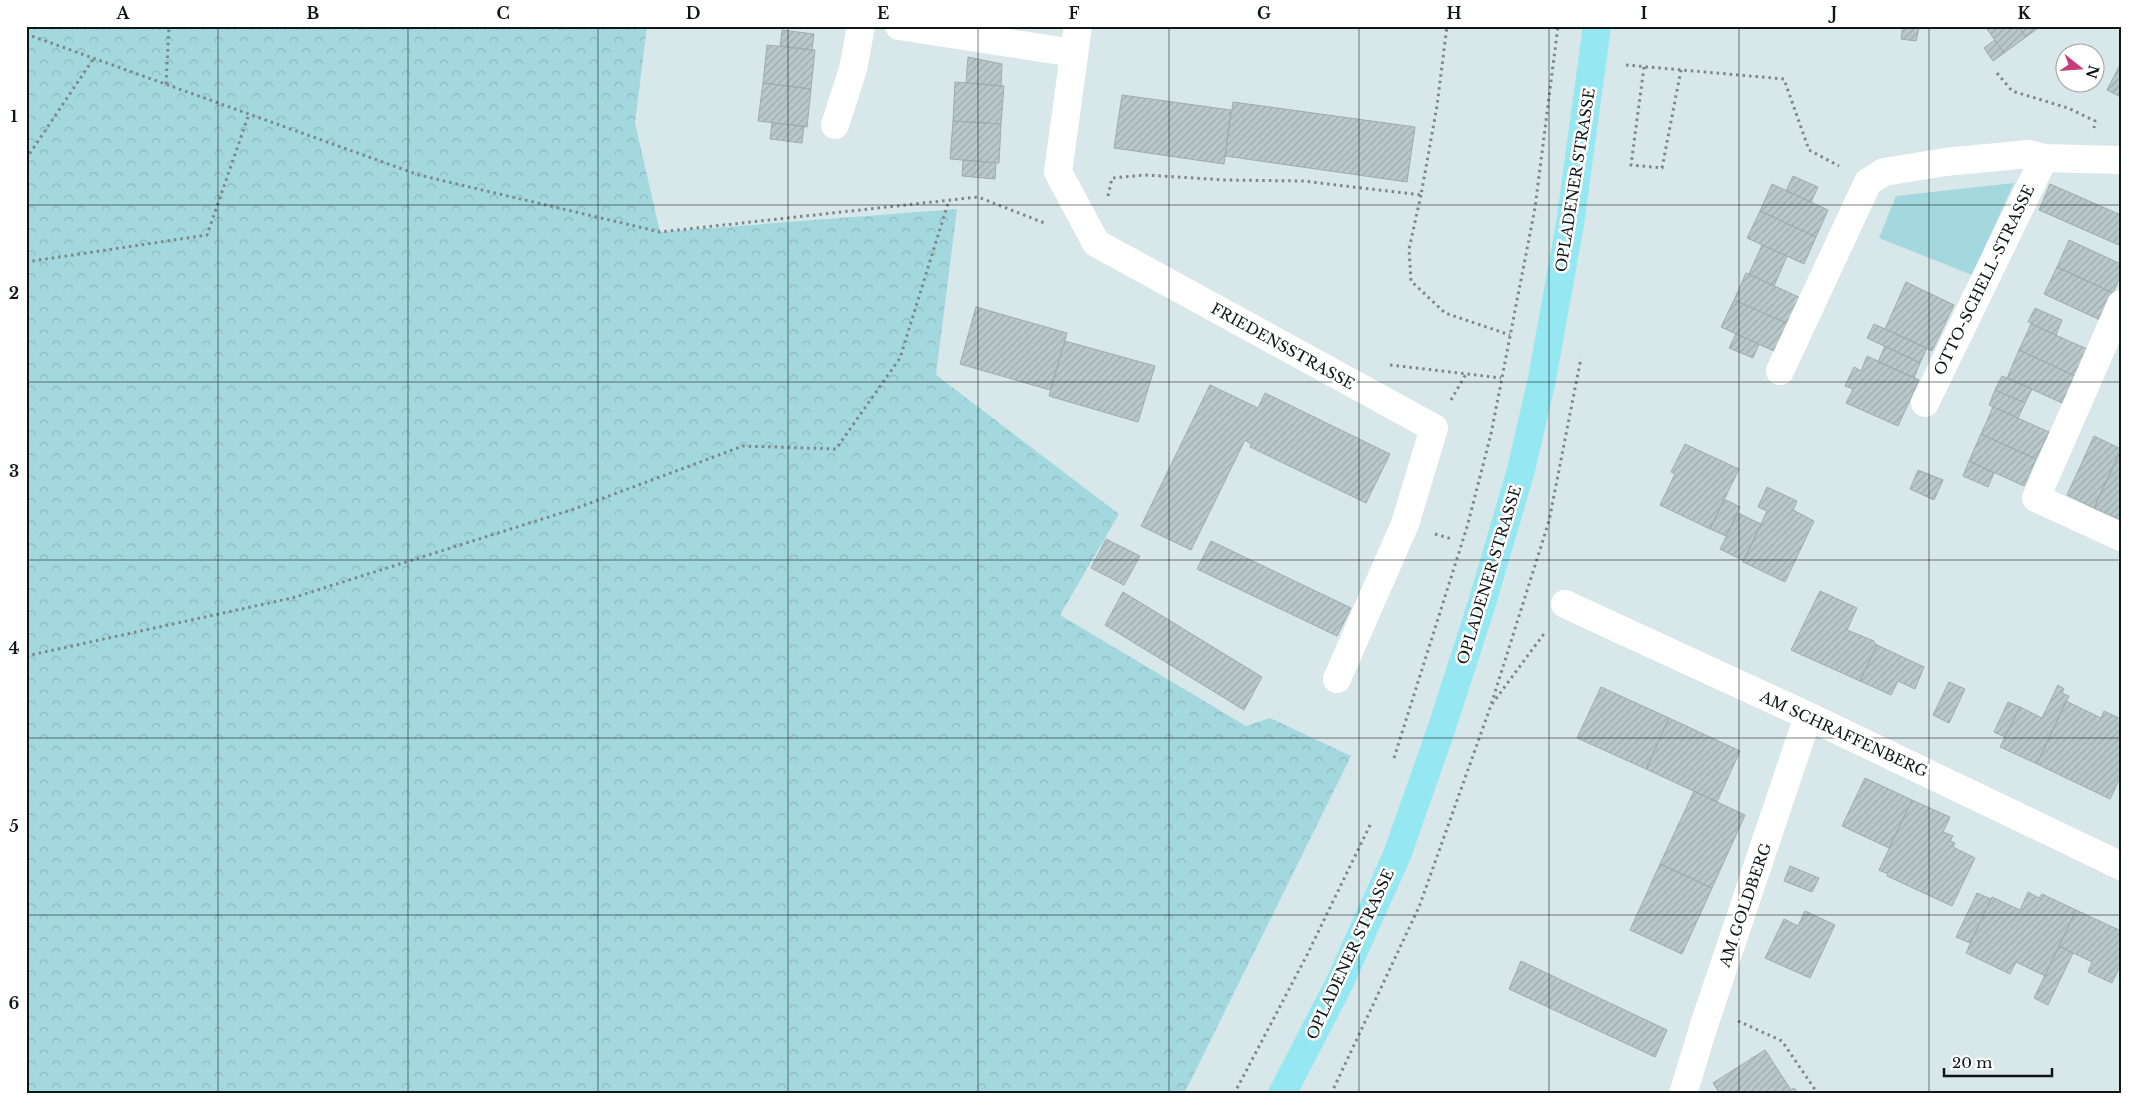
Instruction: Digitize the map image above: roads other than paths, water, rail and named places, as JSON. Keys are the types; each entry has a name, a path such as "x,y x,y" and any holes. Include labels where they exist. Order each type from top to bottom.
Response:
{"main road":[{"name":"OPLADENER STRASSE","path":"1282,1094 1339,984 1397,855 1441,730 1482,603 1521,470 1542,378 1570,224 1597,26"}],"street":[{"path":"835,125 853,69 861,26"},
{"path":"899,26 1074,53 1078,26"},
{"name":"FRIEDENSSTRASSE","path":"1074,53 1058,172 1096,243 1434,428 1405,524 1337,679"},
{"path":"1780,371 1868,182 1884,172 1945,162 2029,154 2044,158 2121,160"},
{"name":"OTTO-SCHELL-STRASSE","path":"1925,403 2044,158"},
{"path":"2121,304 2036,498 2121,537"},
{"name":"AM SCHRAFFENBERG","path":"1565,604 1808,716 2121,866"},
{"name":"AM GOLDBERG","path":"1683,1094 1808,716"}]}
